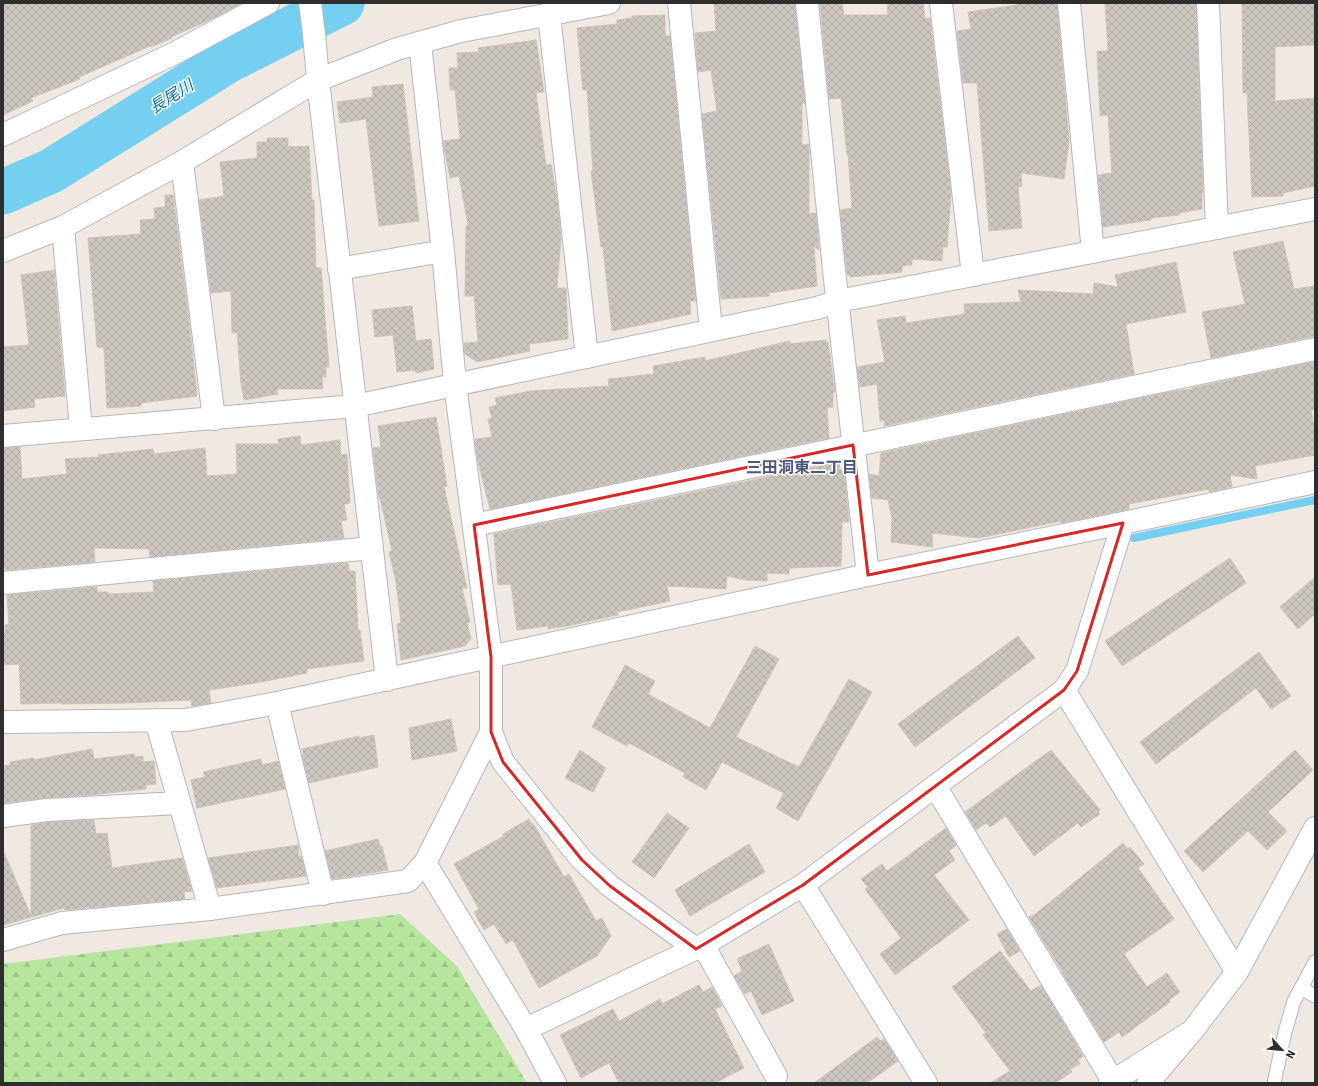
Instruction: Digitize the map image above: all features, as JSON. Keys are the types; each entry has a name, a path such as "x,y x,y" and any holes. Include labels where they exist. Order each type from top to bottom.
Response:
{"street":[{"path":"3,135 175,52 268,3"},
{"path":"310,3 339,269 387,680"},
{"path":"3,250 63,227 182,162 318,80 397,49 461,31 609,3"},
{"path":"679,3 711,330"},
{"path":"807,3 868,576"},
{"path":"941,3 973,274"},
{"path":"1069,3 1093,252"},
{"path":"1208,3 1217,228"},
{"path":"549,15 587,357"},
{"path":"420,42 443,251 455,384 491,657 491,732 503,762 582,860 610,886 700,947 773,1081"},
{"path":"182,162 214,419"},
{"path":"3,436 355,406 817,308 838,301 1315,208"},
{"path":"63,227 81,430"},
{"path":"339,269 443,251"},
{"path":"474,525 1315,349"},
{"path":"3,722 186,720 387,680 868,576 1315,482"},
{"path":"526,1029 700,947 803,884 1064,690 1077,671 1122,523"},
{"path":"3,583 372,548"},
{"path":"1064,690 1237,972"},
{"path":"277,703 323,894"},
{"path":"156,720 210,909"},
{"path":"3,940 62,924 210,909 408,882 425,863 491,732"},
{"path":"935,786 1112,1082 1193,1030"},
{"path":"3,816 47,810 179,803"},
{"path":"1148,1083 1193,1030 1237,972 1315,828"},
{"path":"425,863 526,1029 555,1083"},
{"path":"803,884 926,1083"}],"lane":[{"path":"1274,1083 1285,1032 1294,1001 1315,962"},
{"path":"1301,988 1315,996"}],"highlighted area":[{"path":"853,445 868,575 1123,523 1077,671 1064,690 803,885 696,949 610,886 582,860 503,762 491,732 491,657 474,525"}],"green space":[{"path":"400,914 457,966 527,1083 3,1083 3,964"}],"building":[{"path":"3,3 242,3 214,18 171,37 172,38 79,77 80,79 31,98 33,101 3,115"},
{"path":"714,3 795,3 805,103 802,103 802,145 809,144 809,214 816,213 819,250 814,246 817,286 769,293 769,296 721,299 702,114 717,111 711,70 698,72 695,33 716,31"},
{"path":"820,3 842,3 844,15 888,15 887,3 923,3 925,19 930,18 951,194 947,247 943,247 942,261 912,259 912,265 902,266 902,272 851,277 847,274 840,210 852,208 848,155 841,98 829,99"},
{"path":"1017,3 1057,3 1069,142 1064,179 1021,173 1022,186 1018,187 1022,228 989,231 977,83 963,83 957,31 971,29 968,12 1017,5"},
{"path":"1105,3 1196,3 1203,192 1202,209 1179,213 1179,215 1151,218 1151,220 1103,227 1098,175 1112,173 1108,115 1100,116 1097,51 1108,51"},
{"path":"1242,3 1315,3 1315,45 1275,47 1275,101 1315,98 1315,186 1283,193 1283,196 1252,197 1247,93 1243,93"},
{"path":"665,15 665,36 670,36 696,301 690,301 691,314 612,331 603,247 601,247 591,171 593,170 587,90 583,90 577,28 617,24 617,20 632,18 632,16"},
{"path":"536,40 544,92 536,93 546,165 551,164 558,205 561,239 557,288 566,288 568,339 529,344 530,351 477,362 465,354 464,343 478,342 474,296 465,296 466,226 468,225 459,176 450,178 443,141 460,139 455,90 450,90 449,68 458,68 457,53 479,52 478,48"},
{"path":"403,84 419,221 379,226 366,119 340,123 337,102 373,97 372,87"},
{"path":"267,138 288,138 288,147 309,146 312,200 314,200 316,268 321,268 329,367 326,367 326,377 322,377 323,389 277,389 278,394 244,400 241,384 237,332 232,333 231,291 211,293 199,200 224,196 220,162 257,158 257,142 267,142"},
{"path":"165,195 173,195 197,396 141,403 141,406 107,408 104,348 97,347 88,238 141,234 140,220 155,219 154,208 165,207"},
{"path":"1283,241 1294,289 1315,286 1315,336 1211,358 1202,312 1245,304 1233,252"},
{"path":"1176,262 1186,312 1126,324 1134,374 884,426 885,420 880,421 877,384 860,387 857,367 885,362 877,320 905,316 906,323 965,314 964,304 1021,302 1018,290 1093,294 1094,283 1118,287 1115,275"},
{"path":"54,270 65,396 34,399 35,407 3,411 3,347 29,345 21,275"},
{"path":"412,306 416,341 431,339 434,369 416,373 415,370 397,372 393,335 375,337 372,310"},
{"path":"826,340 825,342 828,342 835,392 833,393 833,407 827,408 829,438 490,509 477,458 475,439 492,437 488,419 492,418 489,407 497,405 495,398 530,391 609,386 608,379 654,374 653,366 705,357 705,361 790,341 790,344"},
{"path":"1313,362 1315,371 1315,410 1311,410 1315,432 1315,455 1255,466 1257,479 1230,475 1232,487 1209,492 1209,489 1129,504 1129,509 979,538 932,533 933,547 891,542 892,518 888,500 872,498 869,474 879,476 881,453 1169,392 1192,389"},
{"path":"436,417 447,486 444,487 467,588 462,588 470,622 467,623 471,639 465,646 401,660 397,624 401,623 396,582 389,552 392,551 379,498 373,448 381,447 378,426"},
{"path":"300,436 301,445 340,440 341,455 347,454 350,503 344,504 347,520 341,521 344,538 150,557 149,549 94,548 95,562 5,570 5,567 3,567 3,448 20,447 22,479 67,474 65,459 98,457 98,455 153,449 154,454 205,448 207,476 237,474 236,444 279,444 278,439"},
{"path":"839,462 840,470 844,470 849,522 842,522 841,566 789,568 789,574 767,573 767,581 745,580 727,576 726,589 667,586 670,601 617,612 618,615 567,626 548,629 548,626 517,630 511,584 498,585 494,534"},
{"path":"1230,558 1246,583 1122,666 1105,641"},
{"path":"348,563 349,571 355,571 358,630 360,630 364,661 307,669 307,673 209,690 211,703 192,706 191,700 128,703 21,704 19,664 3,665 3,634 5,633 5,625 9,624 7,595 97,587 97,592 108,592 108,594 154,592 153,581"},
{"path":"1315,577 1315,614 1298,629 1280,607"},
{"path":"1018,636 1035,658 915,747 898,724"},
{"path":"755,646 779,659 736,737 799,767 849,679 872,692 798,821 776,808 784,793 722,762 706,790 683,777 685,773 629,743 627,746 592,727 625,665 655,681 648,694 710,728"},
{"path":"1259,652 1291,696 1271,709 1256,688 1156,764 1140,742"},
{"path":"451,719 457,751 412,760 409,728"},
{"path":"374,735 378,767 309,783 302,755 304,755 302,749 359,736 359,738"},
{"path":"92,749 94,759 134,754 135,757 143,756 143,762 154,761 156,784 146,785 146,789 3,803 3,766 10,765 10,762 33,758 34,760"},
{"path":"580,750 606,768 593,792 565,778"},
{"path":"1051,750 1100,810 1098,812 1100,814 1081,827 1078,823 1034,856 1006,816 990,827 986,823 976,830 965,812"},
{"path":"1295,750 1313,770 1268,812 1287,831 1267,850 1248,831 1203,872 1184,851"},
{"path":"261,759 262,765 278,761 285,789 197,808 191,780 205,777 203,772"},
{"path":"667,813 689,828 654,878 632,862"},
{"path":"529,819 531,824 533,823 564,877 569,874 596,921 602,918 611,936 597,956 539,988 513,940 506,944 494,924 484,930 474,912 479,909 454,864 504,836 503,834"},
{"path":"94,820 96,834 107,833 112,868 182,858 192,891 184,892 185,899 64,910 64,908 3,925 3,850 31,916 31,825 48,822"},
{"path":"946,828 956,845 949,851 955,860 934,875 969,920 895,975 880,954 901,938 865,889 868,887 861,879 882,864 887,871"},
{"path":"378,839 380,846 382,846 388,870 332,879 325,851"},
{"path":"1123,843 1128,849 1130,847 1144,864 1138,868 1174,919 1124,954 1147,987 1167,973 1180,992 1169,1000 1170,1002 1122,1037 1119,1032 1104,1042 1029,917 1034,915"},
{"path":"749,844 765,872 690,916 675,890"},
{"path":"298,845 299,857 301,856 306,876 217,888 208,858"},
{"path":"1007,929 1020,951 1009,957 997,934"},
{"path":"769,944 794,1001 762,1015 751,991 745,994 734,976 742,971 737,959"},
{"path":"1000,951 1031,991 1041,985 1083,1056 1078,1060 1080,1064 1070,1069 1072,1072 1055,1083 990,1083 1010,1071 983,1035 986,1033 952,987"},
{"path":"699,985 703,992 712,987 722,1006 715,1009 744,1068 715,1083 619,1083 609,1063 581,1078 560,1035 613,1009 619,1021 660,999 662,1004"},
{"path":"877,1037 881,1041 884,1039 898,1061 867,1083 814,1083"}],"waterway":[{"name":"長尾川","path":"3,192 51,171 229,60 342,3"},
{"path":"1134,538 1315,500"}],"district":[{"name":"三田洞東二丁目","path":"802,467"}]}
